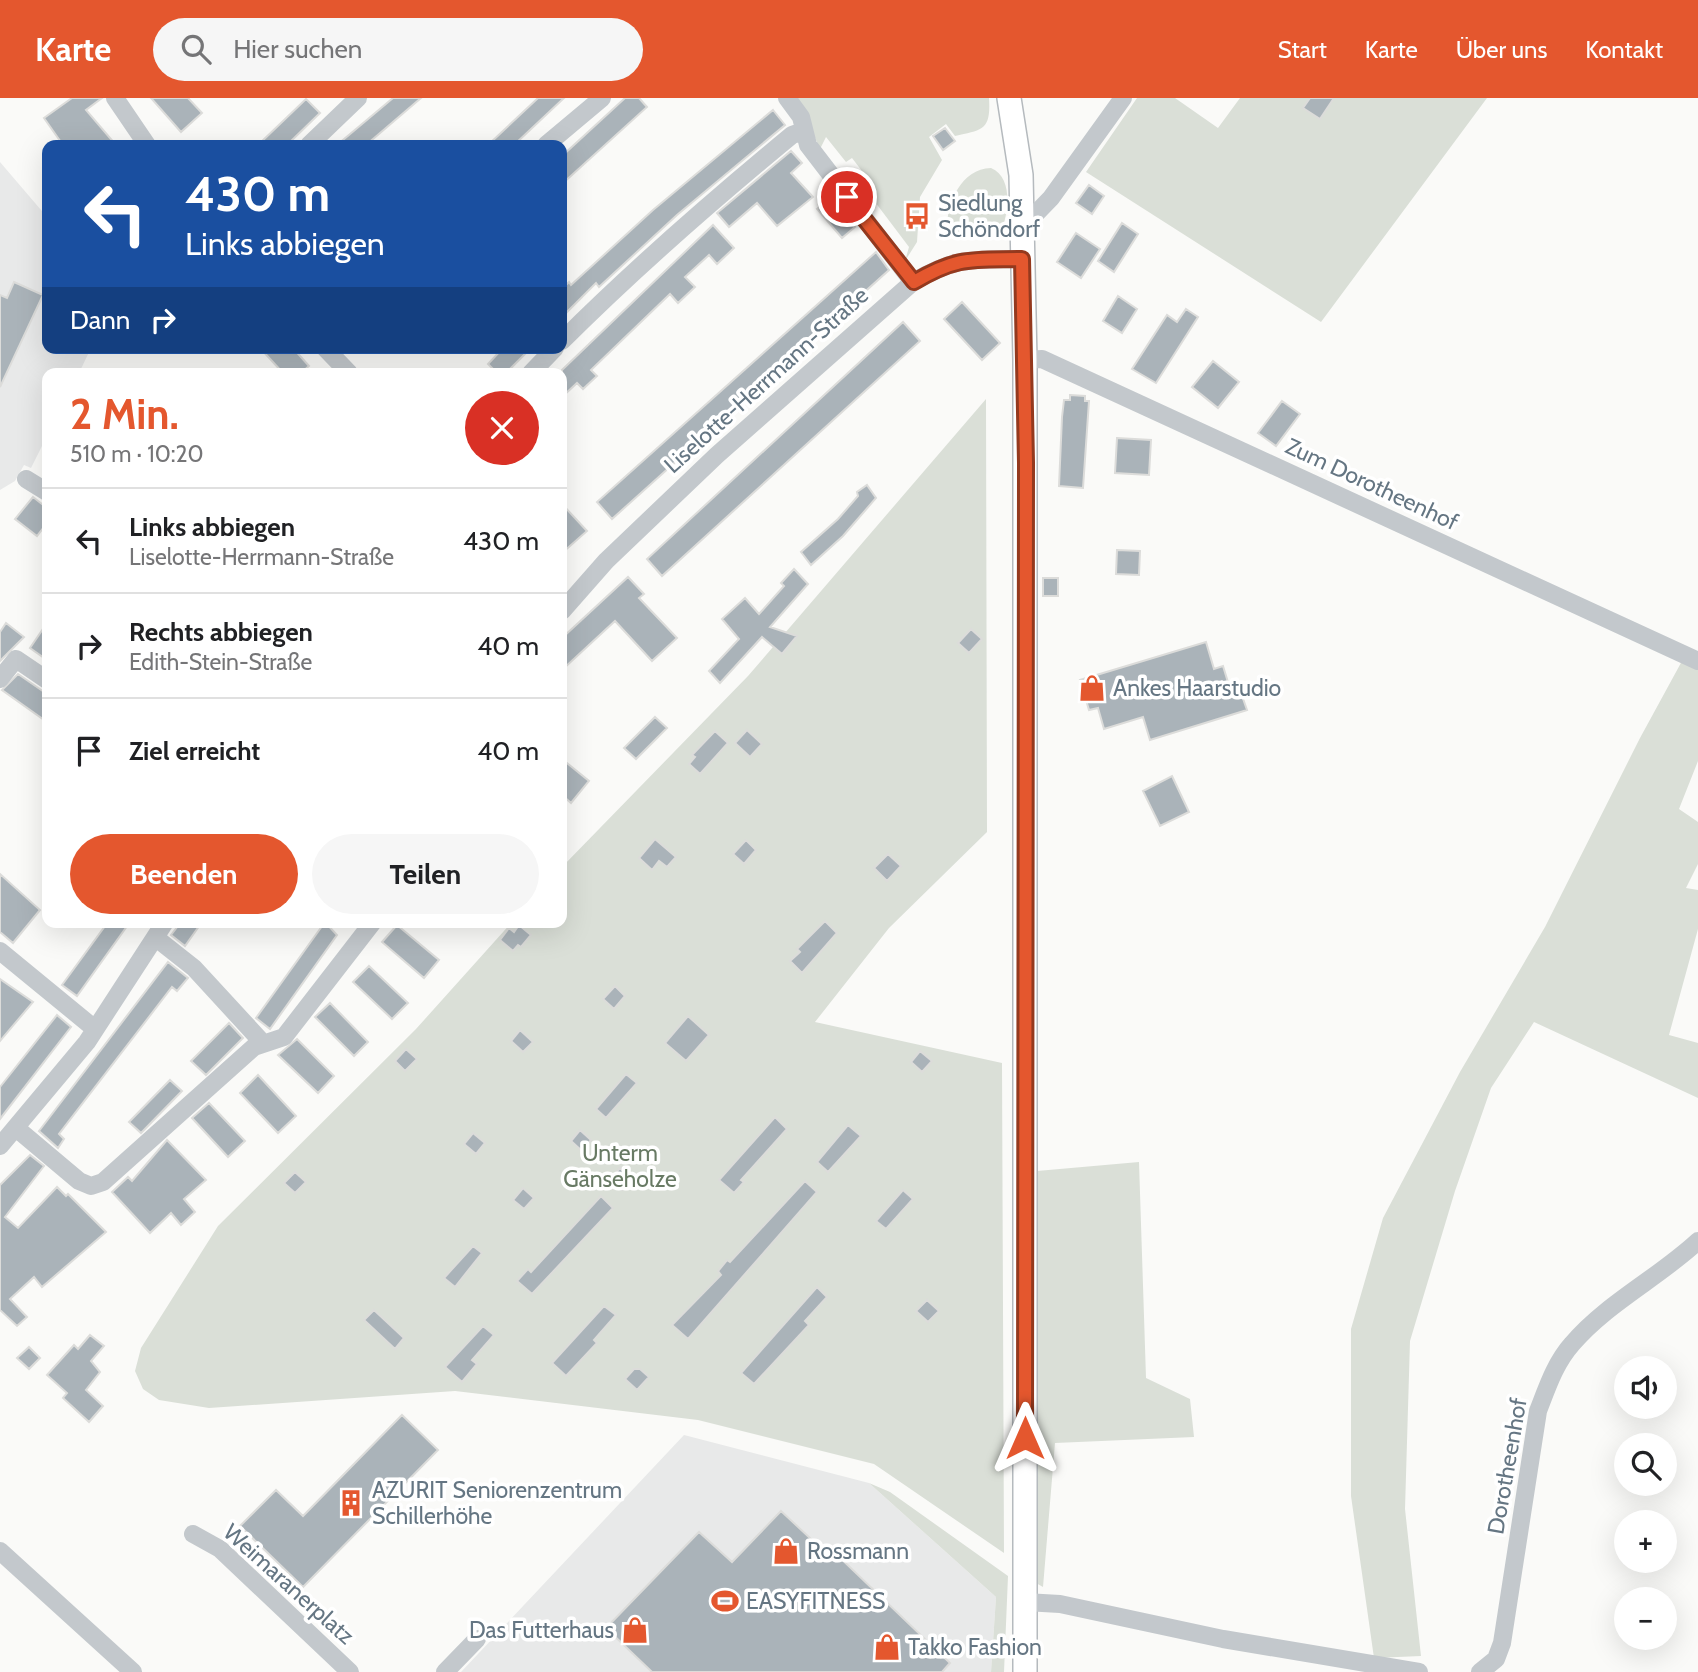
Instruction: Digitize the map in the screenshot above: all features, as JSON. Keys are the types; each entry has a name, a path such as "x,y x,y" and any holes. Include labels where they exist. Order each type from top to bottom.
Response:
{"main road":[{"path":"1009,98 1021,164 1025,360 1025,1672"}],"street":[{"path":"115,98 144,140"},
{"path":"314,140 358,98"},
{"path":"552,140 602,98"},
{"path":"786,98 801,117 808,145 914,282"},
{"path":"1021,229 1051,198 1123,98"},
{"path":"567,336 634,270 727,188 792,135 803,131"},
{"name":"Liselotte-Herrmann-Straße","path":"567,595 717,455 914,282 943,265 959,260 1022,259"},
{"path":"332,354 345,368"},
{"path":"536,368 549,354"},
{"name":"Zum Dorotheenhof","path":"1025,360 1042,359 1698,661"},
{"path":"26,479 42,489"},
{"path":"0,679 16,659 42,677"},
{"path":"16,1128 79,1181 91,1186 103,1182 254,1047 284,1037 368,928"},
{"path":"0,1146 95,1029 160,930 263,1043"},
{"path":"0,951 95,1029"},
{"name":"Dorotheenhof","path":"1480,1672 1496,1659 1502,1643 1538,1411 1550,1378 1571,1345 1592,1324 1698,1241"},
{"name":"Weimaranerplatz","path":"193,1534 220,1549 350,1672"},
{"path":"0,1551 133,1672"},
{"path":"1025,1602 1059,1604 1223,1639 1419,1672"},
{"path":"444,1672 477,1639"}],"shaded area":[{"path":"0,162 42,211 42,354 88,354 81,368 42,368 42,446 31,468 24,465 15,481 0,490"},
{"path":"684,1435 869,1483 996,1597 991,1672 461,1672"}],"green space":[{"path":"797,98 989,98 987,123 979,130 955,136 946,124 929,137 942,160 920,197 917,242 905,261 909,247 872,198 866,210 850,187 865,175 852,158 846,162 826,137 820,149"},
{"path":"1137,98 1175,98 1218,128 1240,98 1487,98 1321,322 1086,172"},
{"path":"991,168 1003,178 1006,186 1007,211 1003,226 992,237 955,239 947,228 953,198 971,174"},
{"name":"Unterm Gänseholze","path":"986,399 987,832 889,928 815,1022 1002,1063 1004,1553 874,1464 698,1420 455,1391 209,1408 159,1400 143,1389 135,1371 141,1348 218,1226 416,1029 507,928 567,928 567,862 748,676"},
{"path":"1682,661 1698,669 1698,761 1679,809 1698,822 1698,864 1686,888 1698,890 1698,929 1669,1035 1698,1043 1698,1098 1534,1022 1491,1088 1455,1191 1410,1341 1405,1509 1421,1656 1374,1658 1351,1496 1351,1329 1383,1218 1460,1072 1545,927"},
{"path":"1139,1162 1146,1378 1190,1399 1194,1437 1055,1443 1043,1587 1036,1583 1037,1171"},
{"path":"869,1483 890,1492 1008,1576 1004,1672 991,1672 996,1597"}],"building":[{"path":"72,98 102,98 86,110 112,140 59,140 44,118"},
{"path":"151,98 188,98 202,113 181,132"},
{"path":"393,98 421,98 372,140 343,140"},
{"path":"538,98 564,98 519,140 493,140"},
{"path":"625,98 639,98 647,107 567,179 567,151"},
{"path":"1310,98 1334,98 1320,119 1303,108"},
{"path":"306,99 320,113 292,140 263,140"},
{"path":"773,110 785,125 677,215 599,287 596,283 567,312 567,284 569,282 571,285 653,210"},
{"path":"945,128 955,141 943,150 933,136"},
{"path":"791,151 802,163 791,173 813,197 777,226 757,203 729,227 717,213"},
{"path":"1089,185 1104,196 1092,214 1076,203"},
{"path":"831,198 855,227 842,238 817,209"},
{"path":"1122,223 1138,234 1114,272 1098,261"},
{"path":"713,225 734,248 717,264 709,255 685,277 695,287 678,303 670,294 591,370 597,376 583,389 577,383 567,392 567,368 564,368"},
{"path":"1076,233 1100,249 1081,278 1057,262"},
{"path":"876,252 889,270 612,519 597,502"},
{"path":"14,282 42,295 0,387 0,295 7,298"},
{"path":"1118,296 1137,309 1122,333 1103,321"},
{"path":"962,302 1000,343 982,360 944,319"},
{"path":"1186,309 1198,317 1156,383 1132,369 1167,315 1177,322"},
{"path":"903,322 920,341 662,576 647,559"},
{"path":"266,354 298,354 309,366 307,368 278,368"},
{"path":"497,354 525,354 511,368 492,368 488,364"},
{"path":"1213,361 1239,382 1218,408 1192,387"},
{"path":"1070,395 1085,396 1085,401 1089,401 1083,488 1059,486 1064,400 1070,400"},
{"path":"1282,401 1300,414 1276,446 1258,433"},
{"path":"1117,438 1151,440 1149,475 1115,473"},
{"path":"867,485 876,498 843,536 811,565 801,552 838,519 858,496 857,492"},
{"path":"33,497 42,504 42,530 37,536 15,519"},
{"path":"567,509 587,531 567,549"},
{"path":"1117,550 1140,551 1139,575 1116,574"},
{"path":"794,569 808,584 770,627 797,636 782,654 762,637 720,683 709,671 739,639 722,619 745,598 759,614 784,586 781,583"},
{"path":"628,577 644,594 639,598 677,638 652,661 615,621 567,665 567,633"},
{"path":"1043,578 1058,578 1058,596 1043,596"},
{"path":"6,623 24,637 0,661 0,632"},
{"path":"971,629 982,639 969,653 958,643"},
{"path":"42,630 42,656 30,648"},
{"path":"1206,642 1214,669 1223,666 1231,692 1240,690 1247,710 1150,740 1143,717 1104,729 1098,708 1089,710 1080,680"},
{"path":"18,674 42,691 42,718 2,690"},
{"path":"655,717 667,728 636,759 624,748"},
{"path":"747,730 762,744 750,757 735,743"},
{"path":"715,731 728,743 700,774 689,764 695,757 692,755"},
{"path":"567,763 589,781 571,803 567,799"},
{"path":"1172,776 1189,812 1160,826 1143,791"},
{"path":"655,839 676,857 667,867 659,861 652,870 639,858"},
{"path":"746,840 756,850 744,864 733,854"},
{"path":"888,854 901,866 887,881 874,868"},
{"path":"0,874 40,910 13,943 0,932"},
{"path":"825,921 837,933 802,973 790,961 800,952 797,949"},
{"path":"104,928 126,928 77,996 62,985"},
{"path":"176,928 198,928 185,946 171,935"},
{"path":"321,928 331,928 337,935 270,1029 256,1018"},
{"path":"394,928 401,928 439,960 424,978 382,942"},
{"path":"509,928 514,932 517,928 523,928 531,935 521,947 518,945 513,951 500,940"},
{"path":"168,962 188,978 177,991 172,987 59,1134 64,1139 58,1148 39,1131"},
{"path":"369,966 408,1003 392,1019 353,982"},
{"path":"0,979 33,1002 0,1041"},
{"path":"615,986 625,996 614,1009 603,999"},
{"path":"330,1003 368,1042 354,1056 315,1017"},
{"path":"57,1015 71,1027 0,1119 0,1087"},
{"path":"688,1016 709,1035 686,1061 665,1043"},
{"path":"229,1023 243,1038 206,1075 191,1061"},
{"path":"520,1030 533,1042 523,1052 511,1041"},
{"path":"297,1039 334,1076 318,1093 278,1055"},
{"path":"406,1049 417,1059 405,1071 395,1061"},
{"path":"920,1051 932,1061 922,1072 911,1062"},
{"path":"626,1074 637,1083 606,1118 596,1109"},
{"path":"258,1075 296,1116 278,1133 240,1093"},
{"path":"170,1080 182,1091 141,1133 129,1122"},
{"path":"209,1103 245,1141 228,1157 192,1118"},
{"path":"775,1117 787,1129 741,1180 744,1182 734,1193 719,1180"},
{"path":"848,1125 861,1136 828,1172 817,1162"},
{"path":"580,1130 591,1140 582,1151 571,1141"},
{"path":"473,1133 485,1143 476,1154 464,1144"},
{"path":"167,1140 206,1180 184,1199 195,1212 181,1225 171,1213 150,1233 112,1192 128,1177 132,1181"},
{"path":"30,1155 44,1166 5,1217 18,1228 57,1187 66,1196 68,1194 106,1232 42,1287 34,1277 10,1299 27,1317 17,1326 0,1310 0,1185"},
{"path":"620,1168 632,1179 622,1190 610,1179"},
{"path":"295,1172 306,1182 295,1193 284,1183"},
{"path":"805,1181 817,1192 688,1339 672,1325 721,1275 718,1271 727,1260 730,1262"},
{"path":"523,1188 534,1198 524,1209 513,1200"},
{"path":"903,1190 913,1199 886,1229 876,1221"},
{"path":"601,1196 613,1208 532,1294 517,1281 528,1269 531,1272"},
{"path":"473,1246 482,1253 455,1287 444,1278"},
{"path":"817,1287 827,1297 805,1321 809,1325 754,1384 741,1373"},
{"path":"927,1300 939,1311 928,1322 916,1311"},
{"path":"604,1306 616,1315 594,1340 597,1343 566,1376 552,1363"},
{"path":"374,1310 404,1338 395,1349 364,1320"},
{"path":"483,1326 494,1335 472,1360 477,1364 462,1382 445,1367"},
{"path":"90,1335 104,1346 91,1361 100,1372 86,1390 103,1406 89,1422 63,1398 67,1393 47,1375 74,1345 78,1349"},
{"path":"29,1347 40,1358 29,1369 17,1358"},
{"path":"634,1369 640,1369 649,1377 637,1390 625,1379"},
{"name":"AZURIT Seniorenzentrum Schillerhöhe","path":"402,1415 438,1450 303,1587 240,1526 276,1490 303,1516"},
{"path":"781,1511 827,1554 832,1550 950,1663 942,1672 652,1672 606,1628 699,1532 732,1562"}],"place":[{"name":"Siedlung Schöndorf","path":"917,216"},
{"name":"Ankes Haarstudio","path":"1092,688"},
{"name":"AZURIT Seniorenzentrum Schillerhöhe","path":"351,1503"},
{"name":"Rossmann","path":"786,1551"},
{"name":"EASYFITNESS","path":"725,1601"},
{"name":"Das Futterhaus","path":"635,1630"},
{"name":"Takko Fashion","path":"887,1647"}],"route":[{"path":"847,197 914,282 943,265 959,260 1022,259 1026,463 1025,1438"}]}
